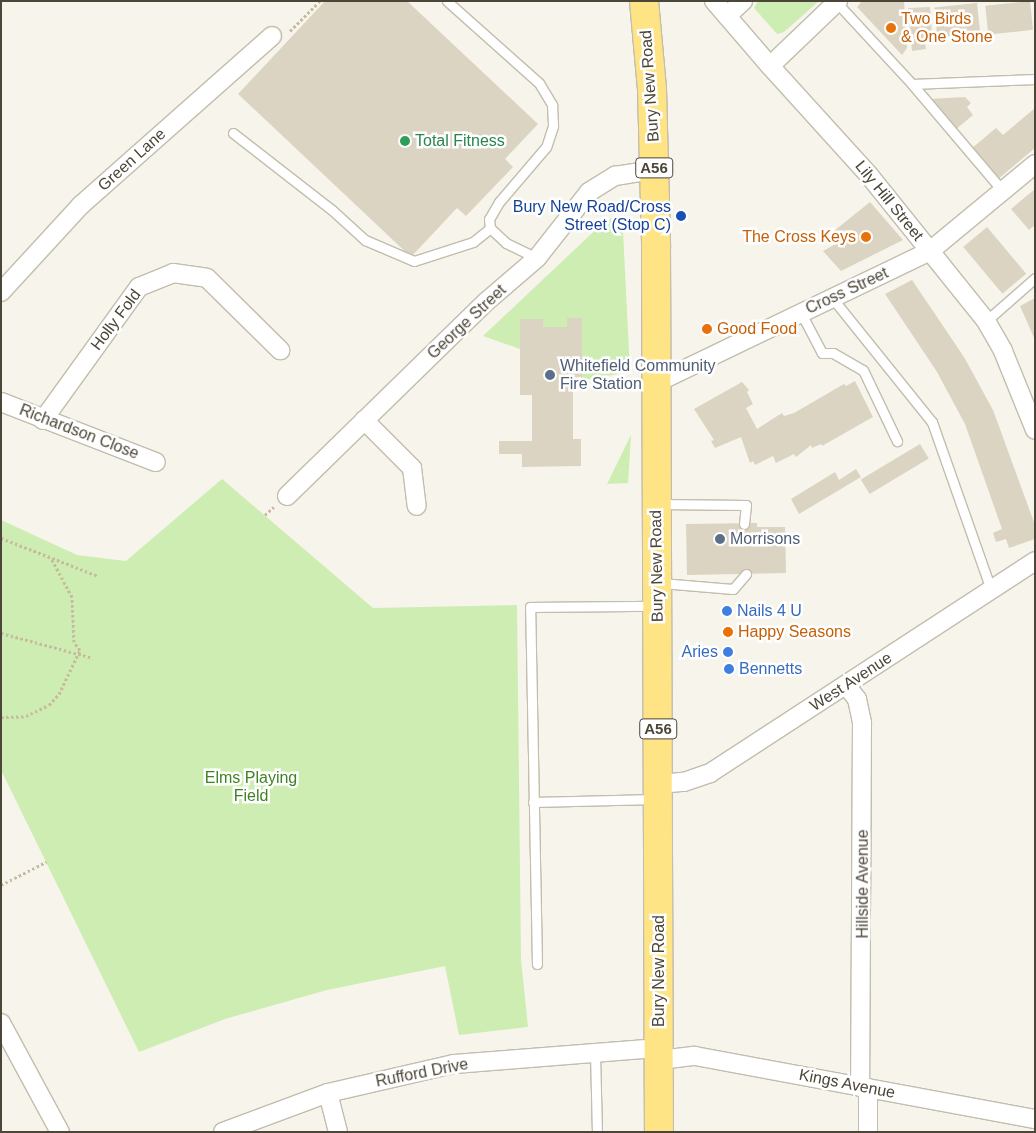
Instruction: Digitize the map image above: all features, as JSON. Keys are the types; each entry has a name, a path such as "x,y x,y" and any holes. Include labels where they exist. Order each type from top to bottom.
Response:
{"highway":[{"name":"Bury New Road","path":"644,1 652,89 654,170 658,594 659,1132"}],"street":[{"name":"Lily Hill Street","path":"714,1 868,174 986,321 1022,394 1035,430"},
{"path":"727,16 743,1"},
{"path":"770,66 838,3"},
{"name":"Green Lane","path":"1,292 81,205 268,40"},
{"name":"Cross Street","path":"656,383 930,252 1035,164"},
{"name":"George Street","path":"287,496 488,300 537,258 575,208 604,180 625,173 654,170"},
{"name":"Holly Fold","path":"43,420 139,287 172,273 207,278 280,350"},
{"name":"Richardson Close","path":"1,402 43,420 156,462"},
{"path":"364,420 412,468 417,506"},
{"name":"West Avenue","path":"659,792 710,773 1035,561"},
{"name":"Hillside Avenue","path":"846,685 857,699 862,722 864,1087 868,1132"},
{"path":"1,1024 60,1132"},
{"name":"Rufford Drive","path":"223,1132 328,1094 454,1064 596,1052 659,1054"},
{"name":"Kings Avenue","path":"659,1054 695,1056 1035,1119"},
{"path":"328,1094 338,1132"}],"lane":[{"path":"233,134 332,210 366,240 414,261 473,242 490,228 491,212 546,147 553,126 552,105 539,83 447,1"},
{"path":"838,3 912,84 1002,190"},
{"path":"912,84 1035,79"},
{"path":"490,228 506,243 537,258"},
{"path":"986,321 1035,278"},
{"path":"833,299 932,422 992,590"},
{"path":"801,313 822,353 833,353 863,370 896,441"},
{"path":"656,504 746,505 744,524"},
{"path":"537,964 530,608 658,594 733,589 746,574"},
{"path":"533,802 659,792"},
{"path":"596,1052 597,1132"}],"path":[{"path":"268,40 281,40 320,1"},
{"path":"1,538 98,576"},
{"path":"1,717 26,716 49,704 59,694 80,650 74,642 72,597 51,558"},
{"path":"1,633 77,656 92,658"},
{"path":"1,885 46,862"}],"green space":[{"path":"758,1 819,1 784,32 777,34 754,8"},
{"path":"612,218 621,223 623,231 630,372 582,380 582,319 567,327 543,327 543,319 520,319 520,349 483,336 605,221"},
{"path":"631,435 628,483 607,484"},
{"name":"Elms Playing Field","path":"222,479 373,608 517,605 521,960 528,1027 459,1035 445,966 327,990 225,1019 139,1052 1,770 1,520 77,555 126,561"}],"building":[{"name":"Total Fitness","path":"325,1 407,1 538,124 505,159 513,167 466,216 457,208 411,257 238,94"},
{"name":"Two Birds & One Stone","path":"862,1 904,1 907,48 902,55 857,7"},
{"path":"1030,1 1033,30 988,35 985,6"},
{"path":"977,3 980,33 937,37 934,7"},
{"path":"930,7 932,37 924,38 926,49 912,51 908,8"},
{"path":"965,97 971,103 967,107 973,115 955,130 928,99"},
{"path":"1035,108 1035,148 997,180 971,149 996,128 1003,135"},
{"path":"1035,189 1035,225 1029,230 1011,209"},
{"name":"The Cross Keys","path":"870,202 903,240 841,271 823,251 834,245 829,235"},
{"path":"987,227 1026,274 1002,294 963,247"},
{"path":"912,280 964,357 993,410 1035,525 1035,539 1009,548 1006,539 996,542 993,533 1002,529 965,424 937,372 885,294"},
{"path":"1035,298 1035,340 1020,306"},
{"path":"567,318 582,318 582,386 573,386 573,439 581,439 581,466 522,467 522,454 499,454 499,441 532,441 532,395 520,395 520,319 543,319 543,327 567,327"},
{"path":"855,381 873,417 822,446 821,444 812,448 811,445 796,457 794,454 776,463 773,456 755,465 753,461 750,463 741,437 715,448 711,441 714,440 694,409 742,382 749,390 747,392 753,404 746,408 757,429 782,413 784,416 794,413 844,384 846,386"},
{"path":"920,444 929,459 870,494 861,480"},
{"path":"856,469 861,477 799,514 791,499 835,472 839,480"},
{"path":"757,523 757,527 785,527 786,573 687,575 686,524"}],"place":[{"name":"Two Birds & One Stone","path":"891,28"},
{"name":"Total Fitness","path":"405,141"},
{"name":"Bury New Road/Cross Street (Stop C)","path":"681,216"},
{"name":"The Cross Keys","path":"866,237"},
{"name":"Good Food","path":"707,329"},
{"name":"Whitefield Community Fire Station","path":"550,375"},
{"name":"Morrisons","path":"720,539"},
{"name":"Nails 4 U","path":"727,611"},
{"name":"Happy Seasons","path":"728,632"},
{"name":"Aries","path":"728,652"},
{"name":"Bennetts","path":"729,669"}]}
